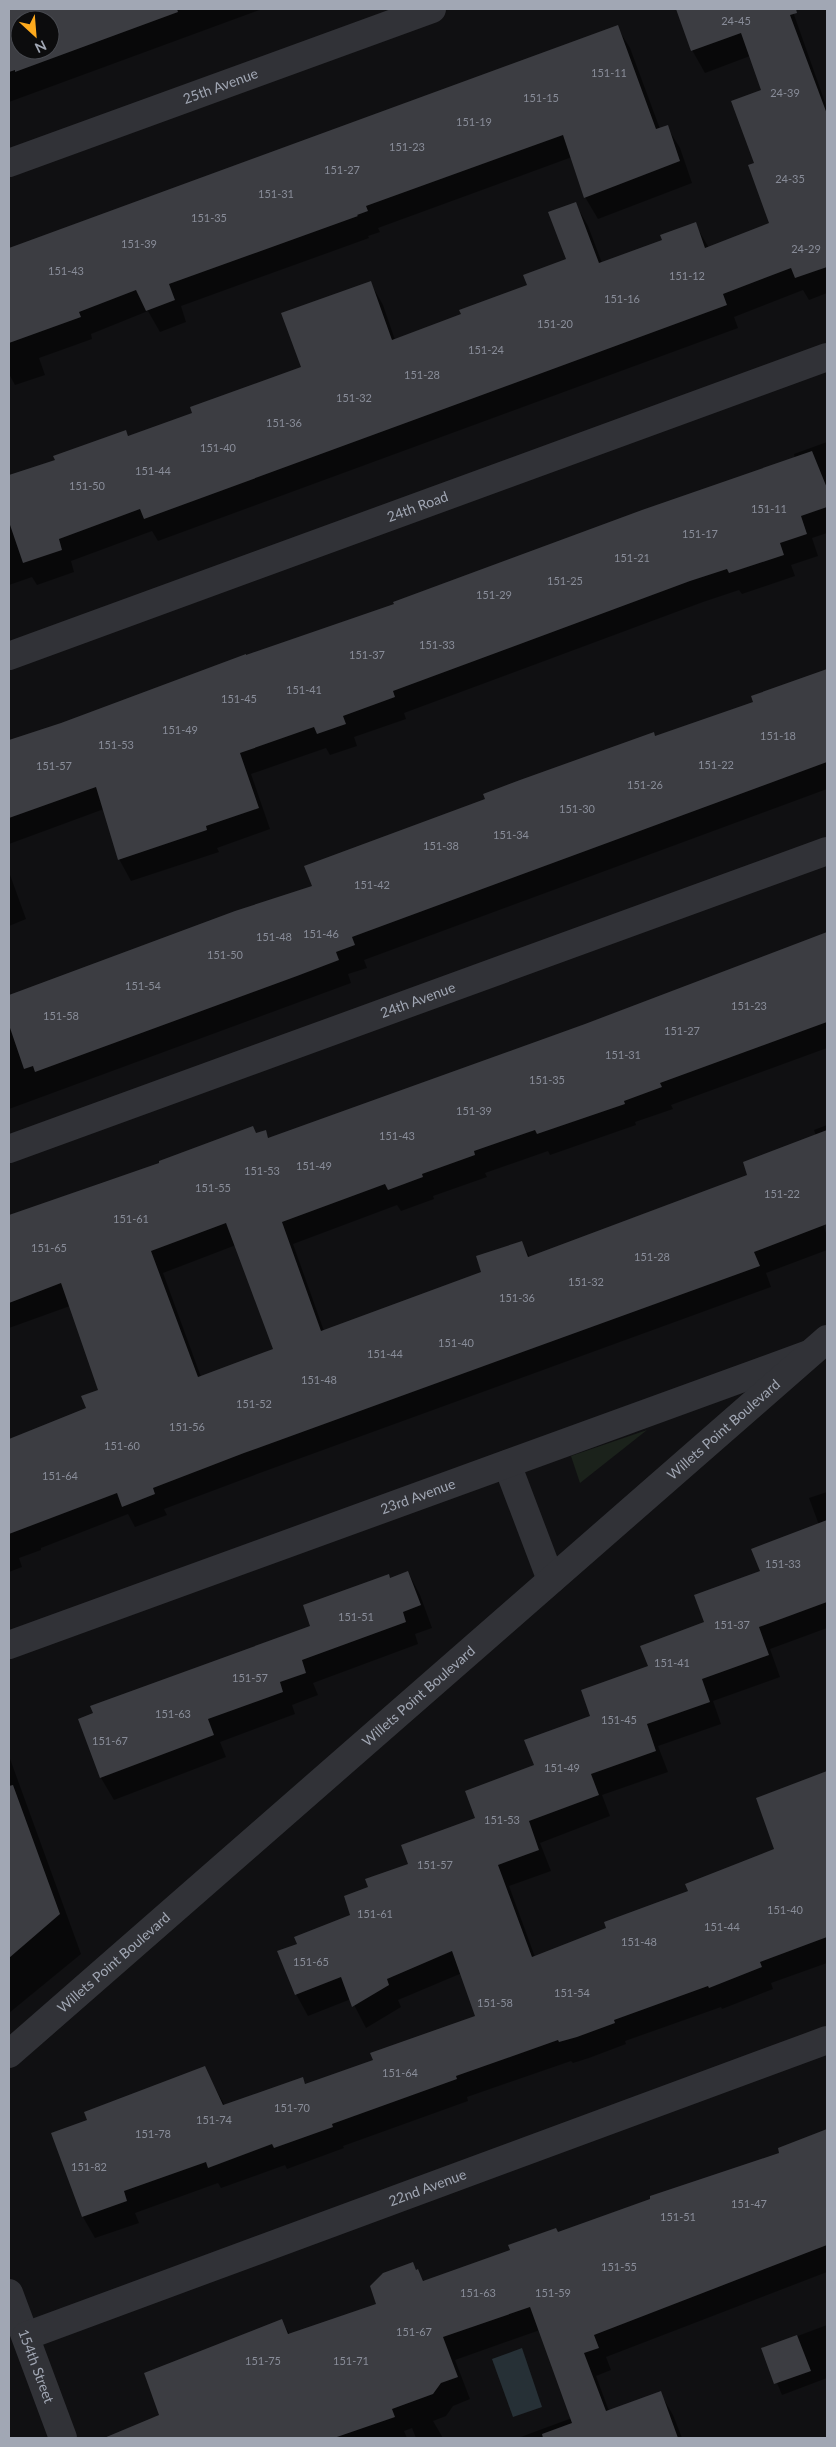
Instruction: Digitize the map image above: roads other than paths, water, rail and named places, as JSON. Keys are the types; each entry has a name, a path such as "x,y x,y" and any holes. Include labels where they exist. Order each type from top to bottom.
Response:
{"street":[{"name":"25th Avenue","path":"9,163 432,9"},
{"name":"24th Road","path":"9,656 827,357"},
{"name":"24th Avenue","path":"9,1150 827,851"},
{"name":"23rd Avenue","path":"9,1645 507,1464 821,1347"},
{"name":"Willets Point Boulevard","path":"9,2054 551,1580 821,1347"},
{"path":"507,1464 551,1580"},
{"name":"22nd Avenue","path":"26,2336 827,2040"},
{"name":"154th Street","path":"9,2292 63,2438"}]}
